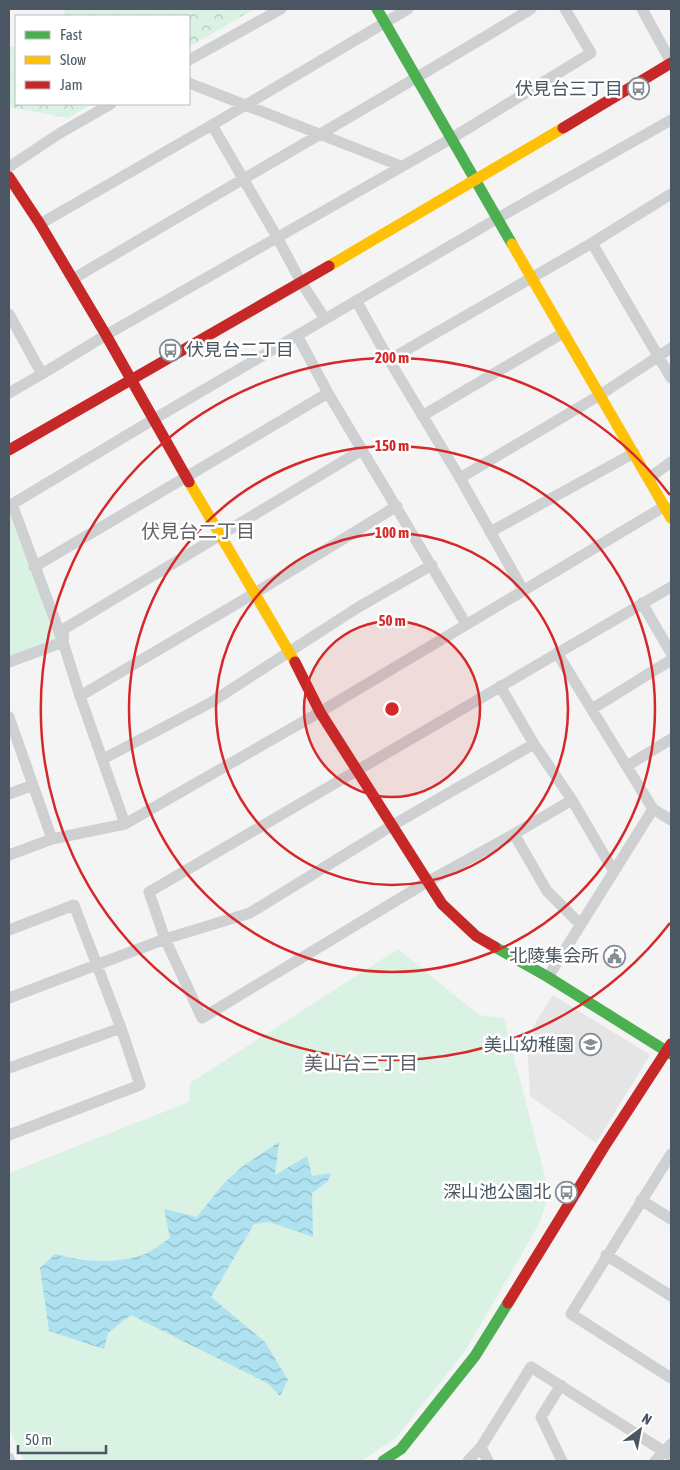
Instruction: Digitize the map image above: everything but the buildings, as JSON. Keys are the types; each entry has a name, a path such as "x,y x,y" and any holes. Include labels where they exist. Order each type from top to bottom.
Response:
{"street":[{"path":"190,59 281,9"},
{"path":"377,9 562,333 634,452 671,518"},
{"path":"40,224 408,9"},
{"path":"73,279 243,178 418,78 531,9"},
{"path":"9,393 106,335 452,138 591,53 565,9"},
{"path":"10,445 132,380 476,180 671,63 642,9"},
{"path":"190,83 401,166"},
{"path":"9,167 60,133 109,105"},
{"path":"125,824 63,642 10,505 498,218 671,120"},
{"path":"212,125 301,282 325,319"},
{"path":"9,177 40,224 106,335 186,478 288,651 320,712 442,904 476,936 670,1050 604,1147 475,1356 401,1449 383,1461"},
{"path":"389,360 592,243 671,194"},
{"path":"592,243 671,378"},
{"path":"357,302 523,590"},
{"path":"9,314 42,374"},
{"path":"422,416 562,333"},
{"path":"297,336 362,450 466,624"},
{"path":"460,478 600,395 671,348"},
{"path":"34,566 186,478 328,392"},
{"path":"63,642 64,629 362,450"},
{"path":"490,532 634,452"},
{"path":"649,478 671,462"},
{"path":"80,696 255,593 397,506"},
{"path":"9,855 52,839 125,824 320,712 665,506"},
{"path":"103,759 210,703 357,608 432,565"},
{"path":"572,800 427,882 202,1018 165,939 149,892 671,587"},
{"path":"642,603 671,653"},
{"path":"9,662 63,642"},
{"path":"557,653 653,809 671,820"},
{"path":"592,708 671,660"},
{"path":"500,686 534,744 572,800 614,872"},
{"path":"10,723 52,839"},
{"path":"627,766 671,739"},
{"path":"9,998 165,939 250,913 393,825 534,744"},
{"path":"9,794 32,785"},
{"path":"548,977 653,809"},
{"path":"514,834 547,891 580,924"},
{"path":"9,930 74,905 122,1028 140,1084 9,1134"},
{"path":"9,1068 122,1028"},
{"path":"671,1154 606,1255 571,1314 671,1378"},
{"path":"641,1200 671,1219"},
{"path":"606,1255 671,1296"},
{"path":"468,1461 481,1446 531,1367 669,1450 655,1461"},
{"path":"561,1385 541,1417 562,1461"},
{"path":"481,1446 488,1461"}],"shaded area":[{"path":"553,995 650,1055 596,1143 530,1096 527,1036"}],"green space":[{"path":"65,9 254,9 190,46 190,15 63,15"},
{"path":"15,46 15,105 90,105 68,118 9,107 9,47"},
{"path":"9,517 57,640 9,658"},
{"path":"398,949 479,1015 504,1018 549,1192 540,1222 466,1350 396,1438 361,1461 24,1461 9,1428 9,1173 189,1102 190,1083"}],"water":[{"path":"279,1142 275,1175 307,1156 312,1176 332,1173 327,1182 312,1193 313,1237 269,1222 254,1224 211,1297 265,1342 288,1380 280,1396 267,1383 131,1315 108,1333 104,1349 49,1331 40,1268 55,1254 76,1259 108,1261 129,1259 148,1253 170,1238 164,1209 197,1217 224,1183 243,1166"}],"traffic: fast":[{"path":"377,9 512,244"},
{"path":"495,947 548,977 671,1054"},
{"path":"383,1461 401,1449 475,1356 508,1303"}],"traffic: slow":[{"path":"329,266 563,128"},
{"path":"512,244 671,518"},
{"path":"189,482 295,662"}],"traffic: jam":[{"path":"563,128 671,63"},
{"path":"9,177 40,224 106,335 189,482"},
{"path":"9,450 329,266"},
{"path":"295,662 320,712 442,904 476,936 495,947"},
{"path":"508,1303 604,1147 671,1044"}],"place":[{"name":"伏見台三丁目","path":"639,89"},
{"name":"伏見台二丁目","path":"170,350"},
{"name":"北陵集会所","path":"615,956"},
{"name":"美山幼稚園","path":"590,1045"},
{"name":"深山池公園北","path":"567,1192"}],"district":[{"name":"伏見台二丁目","path":"198,531"},
{"name":"美山台三丁目","path":"361,1063"}]}
